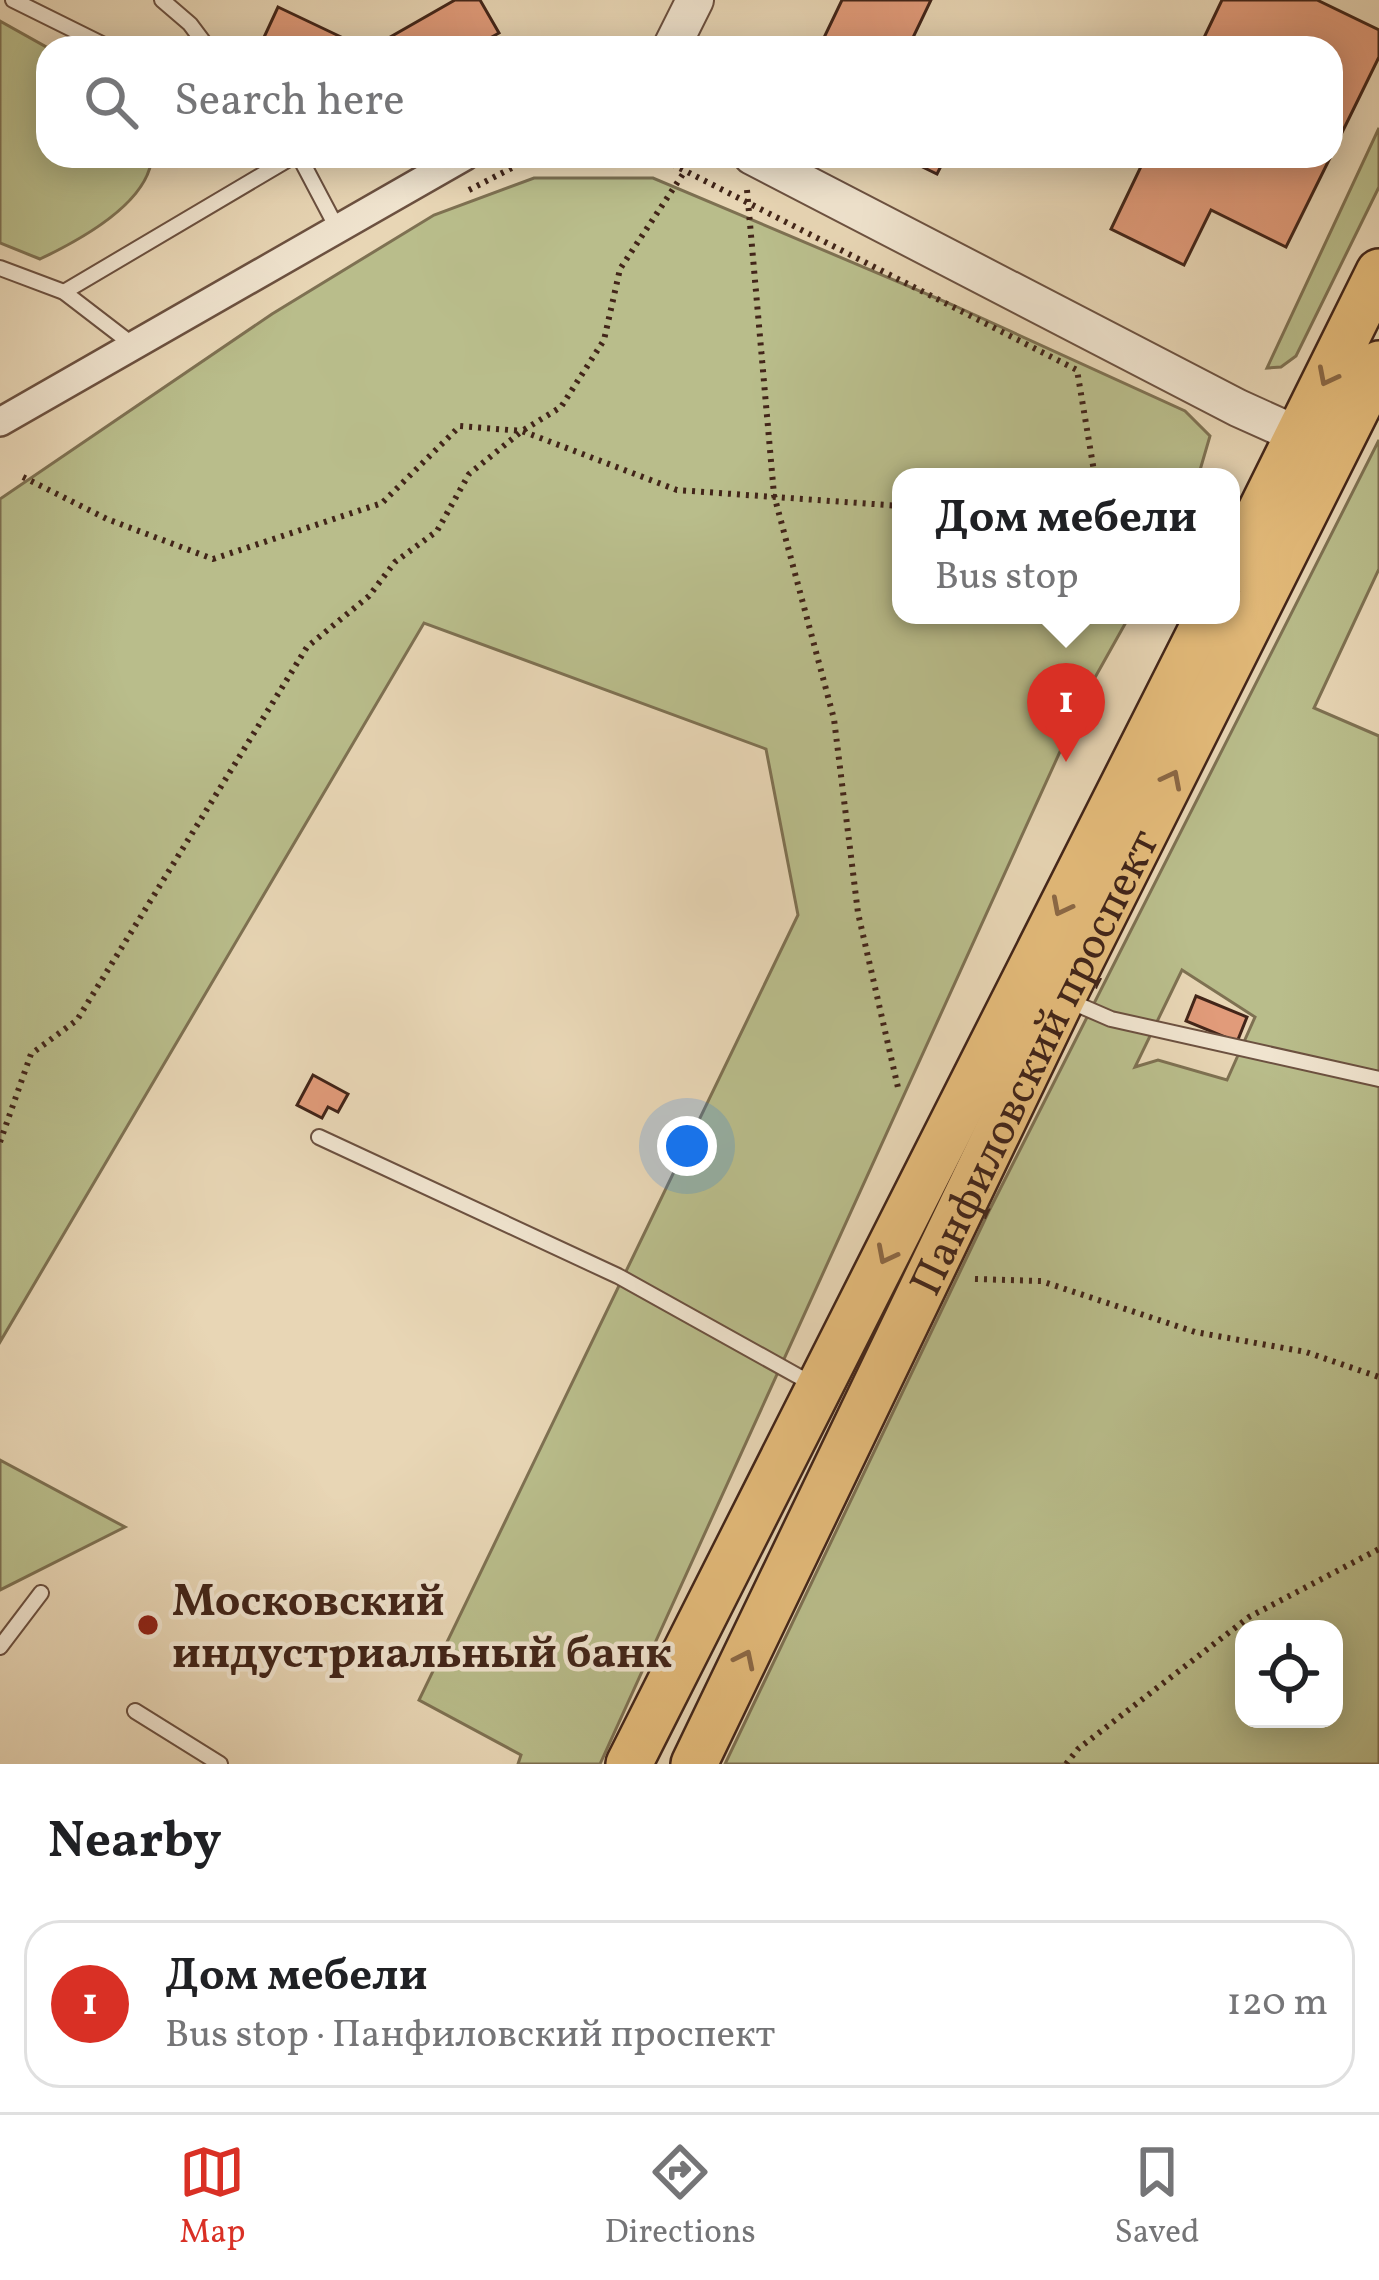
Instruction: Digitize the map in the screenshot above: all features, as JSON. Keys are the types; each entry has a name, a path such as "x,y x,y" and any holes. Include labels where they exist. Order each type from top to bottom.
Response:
{"main road":[{"name":"Панфиловский проспект","path":"1240,609 1316,443 1379,272"},
{"name":"Панфиловский проспект","path":"1240,557 1316,443 1379,364"},
{"name":"Панфиловский проспект","path":"629,1764 1204,624"},
{"name":"Панфиловский проспект","path":"694,1764 1062,998 1233,624"}],"street":[{"path":"677,36 695,0"},
{"path":"0,422 444,168"},
{"path":"750,168 1316,443"}],"lane":[{"path":"13,0 86,36"},
{"path":"162,0 199,36"},
{"path":"64,292 276,168"},
{"path":"303,168 337,228"},
{"path":"0,268 64,292 133,345"},
{"path":"1062,998 1111,1018 1379,1079"},
{"path":"319,1137 618,1276 818,1388"},
{"path":"0,1647 41,1594"},
{"path":"134,1711 220,1764"}],"path":[{"path":"679,168 1077,370 1093,468"},
{"path":"750,168 746,202 774,494 834,719 858,913 898,1092"},
{"path":"0,1142 31,1054 77,1020 307,647 369,596 395,562 437,531 469,474 561,406 604,340 620,268 685,171"},
{"path":"23,477 106,519 213,559 382,503 460,426 522,431 677,490 892,505"},
{"path":"975,1279 1041,1281 1195,1332 1306,1352 1379,1377"},
{"path":"1066,1764 1078,1749 1249,1617 1379,1549"}],"green space":[{"path":"0,21 36,41 36,168 149,168 139,189 109,218 40,259 0,243"},
{"path":"1379,128 1379,187 1296,356 1281,367 1267,368"},
{"path":"534,178 653,178 953,305 1185,411 1210,436 1201,468 892,468 892,624 1125,624 1088,690 600,1764 518,1764 521,1755 419,1700 798,915 766,749 424,623 0,1342 0,499 272,314 434,215"},
{"path":"1379,440 1379,569 1314,708 1379,736 1379,1764 725,1764 989,1211","holes":["1182,970 1255,1017 1227,1080 1158,1060 1135,1067"]},
{"path":"0,1460 125,1527 0,1590"}],"building":[{"path":"455,0 480,0 499,33 494,36 392,36"},
{"path":"842,0 931,0 914,36 825,36"},
{"path":"1222,0 1317,0 1379,30 1379,57 1343,130 1343,36 1205,36"},
{"path":"278,7 339,36 265,36"},
{"path":"1140,168 1325,168 1286,247 1211,210 1184,265 1111,229"},
{"path":"1196,996 1247,1017 1237,1042 1186,1021"},
{"path":"313,1075 348,1094 338,1112 328,1107 322,1118 297,1105"}],"place":[{"name":"Дом мебели","path":"1066,762"},
{"name":"Московский индустриальный банк","path":"148,1625"}]}
